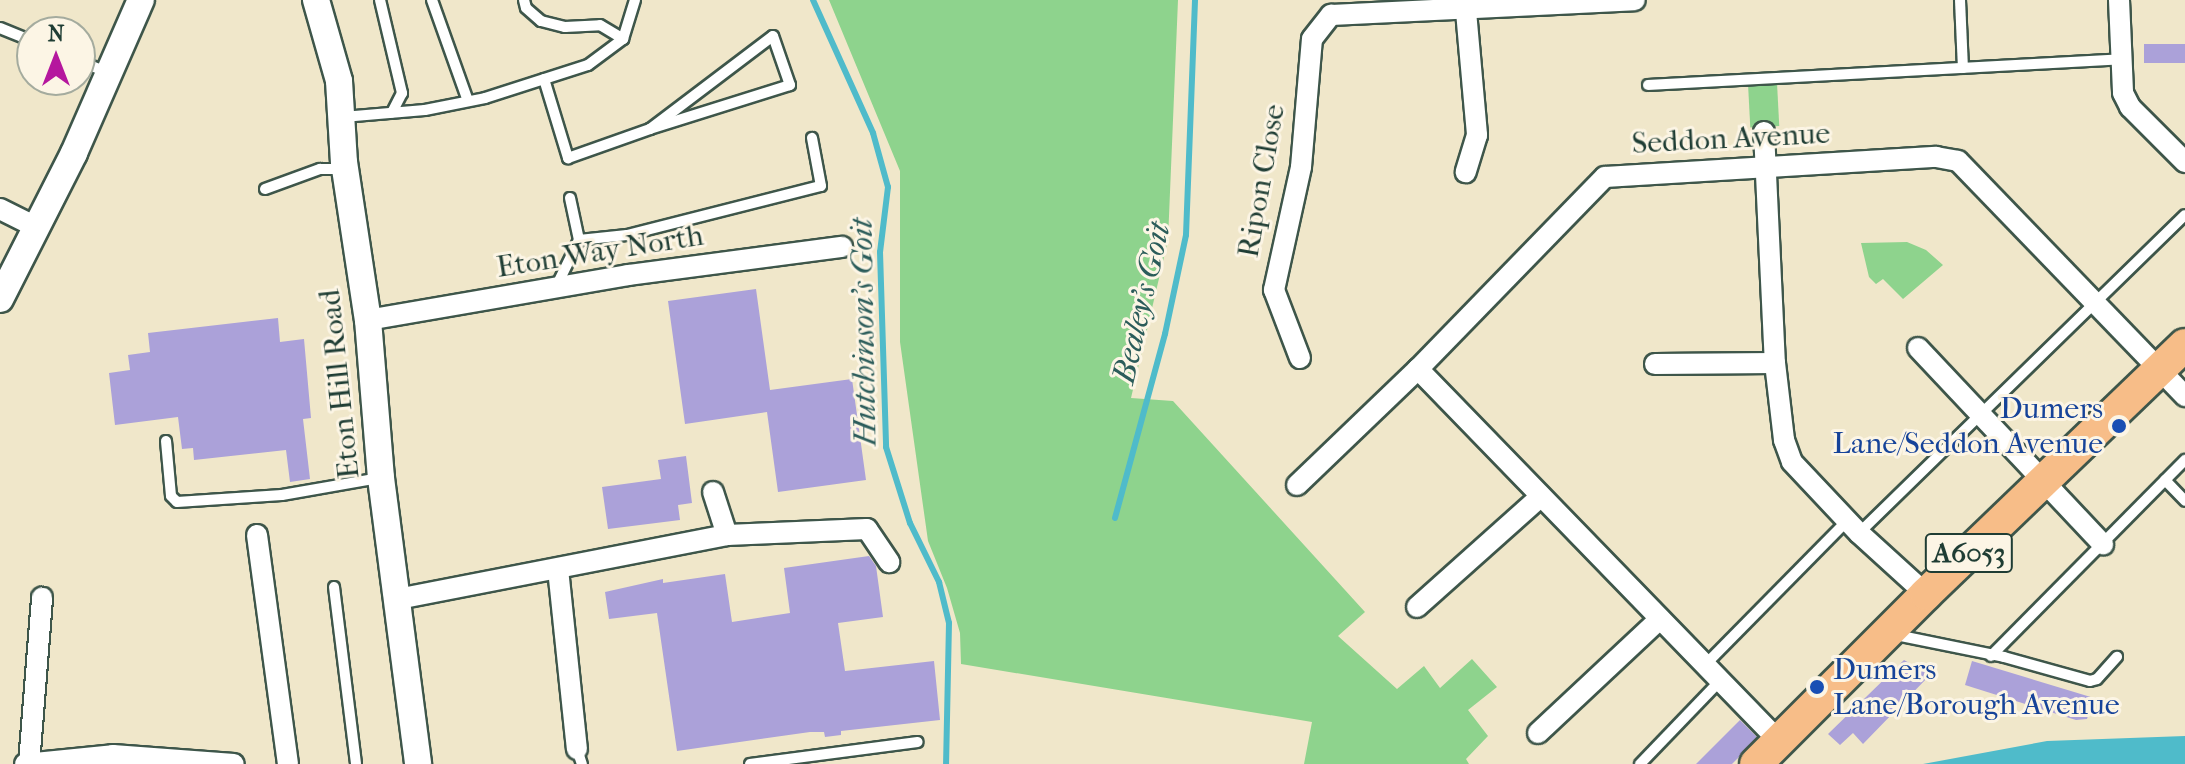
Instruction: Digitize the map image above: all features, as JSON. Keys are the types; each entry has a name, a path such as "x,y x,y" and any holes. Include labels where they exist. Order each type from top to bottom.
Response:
{"main road":[{"name":"A6053","path":"1756,764 1890,634 1926,594 2185,345"}],"street":[{"path":"0,299 38,228 141,0"},
{"name":"Eton Hill Road","path":"316,0 339,81 345,169 368,320 381,478 418,764"},
{"path":"1466,172 1477,135 1465,4 1635,0"},
{"path":"2119,0 2123,93 2130,107 2185,162"},
{"name":"Ripon Close","path":"1300,358 1274,290 1301,167 1312,39 1331,15 1465,4"},
{"path":"1764,132 1775,363 1784,440 1792,462 1853,527 1926,594"},
{"name":"Seddon Avenue","path":"1297,485 1418,369 1605,177 1936,157 1958,161 2185,396"},
{"path":"0,209 38,228"},
{"name":"Eton Way North","path":"368,320 842,247"},
{"path":"1918,348 2042,483 2103,544"},
{"path":"1655,364 1775,363"},
{"path":"1418,369 1779,741"},
{"path":"713,492 727,535"},
{"path":"1417,607 1541,496"},
{"path":"398,599 727,535 867,529 889,562"},
{"path":"257,535 288,764"},
{"path":"558,569 580,756"},
{"path":"42,598 27,764 112,759 234,764"},
{"path":"1538,733 1660,619"}],"lane":[{"path":"380,0 402,93 392,113"},
{"path":"432,0 468,101"},
{"path":"524,0 526,8 541,21 565,27 600,25 623,39"},
{"path":"341,117 392,113 468,101 588,65 623,39 636,0"},
{"path":"1960,0 1963,68"},
{"path":"544,79 568,158 790,85 773,36 650,129"},
{"path":"1648,85 2121,59"},
{"path":"96,68 110,74"},
{"path":"579,240 627,235 821,186 812,138"},
{"path":"265,189 320,169 345,169"},
{"path":"556,289 579,240 570,198"},
{"path":"1705,665 1853,527 1981,417 2185,215"},
{"path":"166,441 171,496 177,502 282,495 381,478"},
{"path":"1991,656 2185,460"},
{"path":"2165,480 2185,501"},
{"path":"334,587 356,764"},
{"path":"1890,634 2090,681 2097,679 2117,657"},
{"path":"1640,764 1720,681"},
{"path":"750,764 918,742"}],"green space":[{"path":"829,0 1178,0 1168,240 1131,398 1173,401 1365,612 1338,636 1397,689 1424,666 1440,688 1472,659 1497,687 1468,710 1488,736 1466,759 1469,764 1304,764 1312,722 961,664 960,633 947,588 928,541 900,342 900,171"},
{"path":"1777,83 1779,126 1750,127 1748,85"},
{"path":"1907,242 1926,250 1943,265 1903,299 1883,279 1876,284 1869,277 1861,243"}],"water":[{"path":"2185,736 2185,764 1923,764 2047,741"}],"building":[{"path":"2144,44 2185,44 2185,63 2144,63"},
{"path":"756,289 770,390 852,379 866,480 778,492 767,412 685,424 668,301"},
{"path":"278,318 280,342 304,339 311,418 303,419 310,479 290,482 286,450 194,460 193,448 182,449 178,417 115,425 109,373 130,370 128,355 150,352 148,333"},
{"path":"686,456 692,503 678,505 680,520 608,529 602,487 661,479 658,460"},
{"path":"869,556 876,566 883,617 838,623 845,671 934,661 940,720 841,731 841,735 825,737 824,732 810,732 677,751 657,613 609,619 605,592 663,579 663,583 725,574 732,622 790,613 784,568"},
{"path":"1904,660 1930,675 1863,744 1853,733 1840,745 1828,734"},
{"path":"1972,661 2094,698 2087,719 2076,720 1965,685"},
{"path":"1740,720 1757,737 1732,764 1696,764"}],"waterway":[{"name":"Hutchinson's Goit","path":"813,0 873,133 888,187 880,252 886,447 910,523 939,582 949,623 946,764"},
{"name":"Bealey's Goit","path":"1115,518 1165,334 1186,235 1195,0"}],"place":[{"name":"Dumers Lane/Seddon Avenue","path":"2119,426"},
{"name":"Dumers Lane/Borough Avenue","path":"1817,687"}]}
